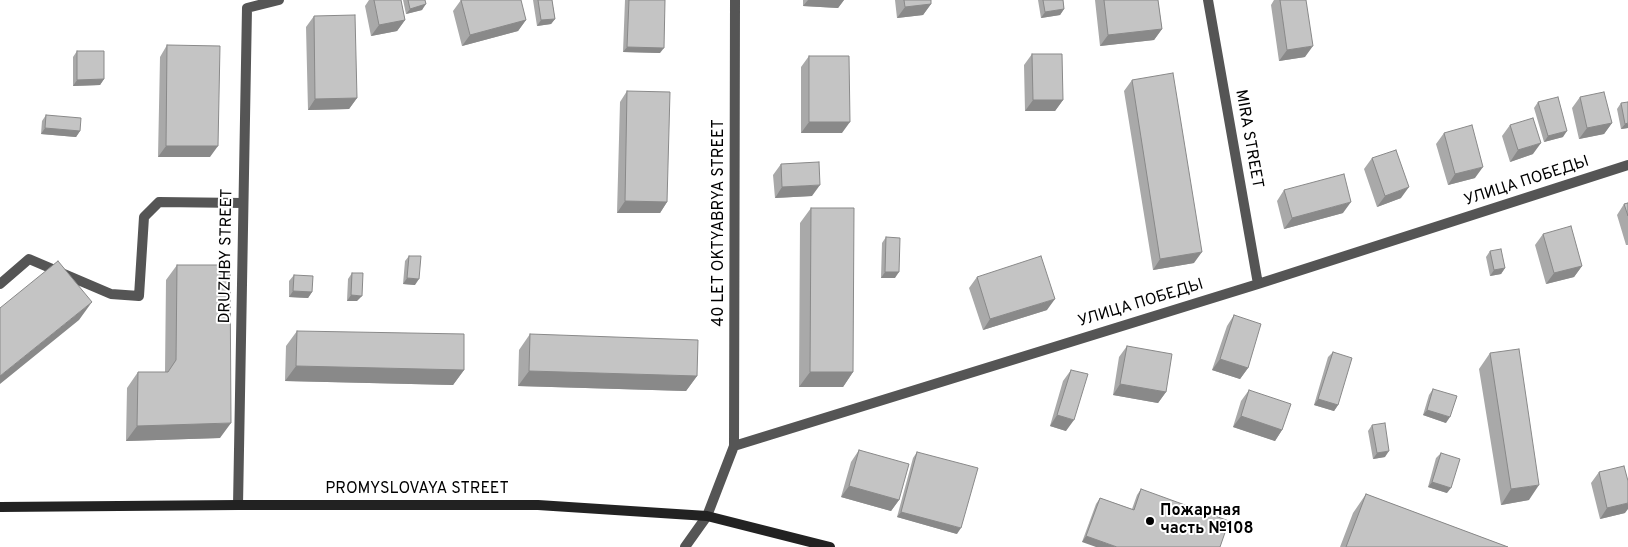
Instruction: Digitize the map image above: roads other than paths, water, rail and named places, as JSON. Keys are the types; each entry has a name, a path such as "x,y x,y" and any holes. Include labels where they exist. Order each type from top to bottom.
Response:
{"main road":[{"name":"PROMYSLOVAYA STREET","path":"0,507 538,505 707,516 830,547"}],"street":[{"name":"DRUZHBY STREET","path":"238,505 247,8 279,0"},
{"name":"40 LET OKTYABRYA STREET","path":"734,446 736,0"},
{"name":"MIRA STREET","path":"1208,0 1258,284"},
{"name":"УЛИЦА ПОБЕДЫ","path":"734,446 1258,284 1628,165"},
{"path":"0,284 29,258 111,294 139,296 144,217 159,202 243,203"},
{"path":"685,547 707,516 734,446"}],"place":[{"name":"Пожарная часть №108","path":"1150,521"}]}
